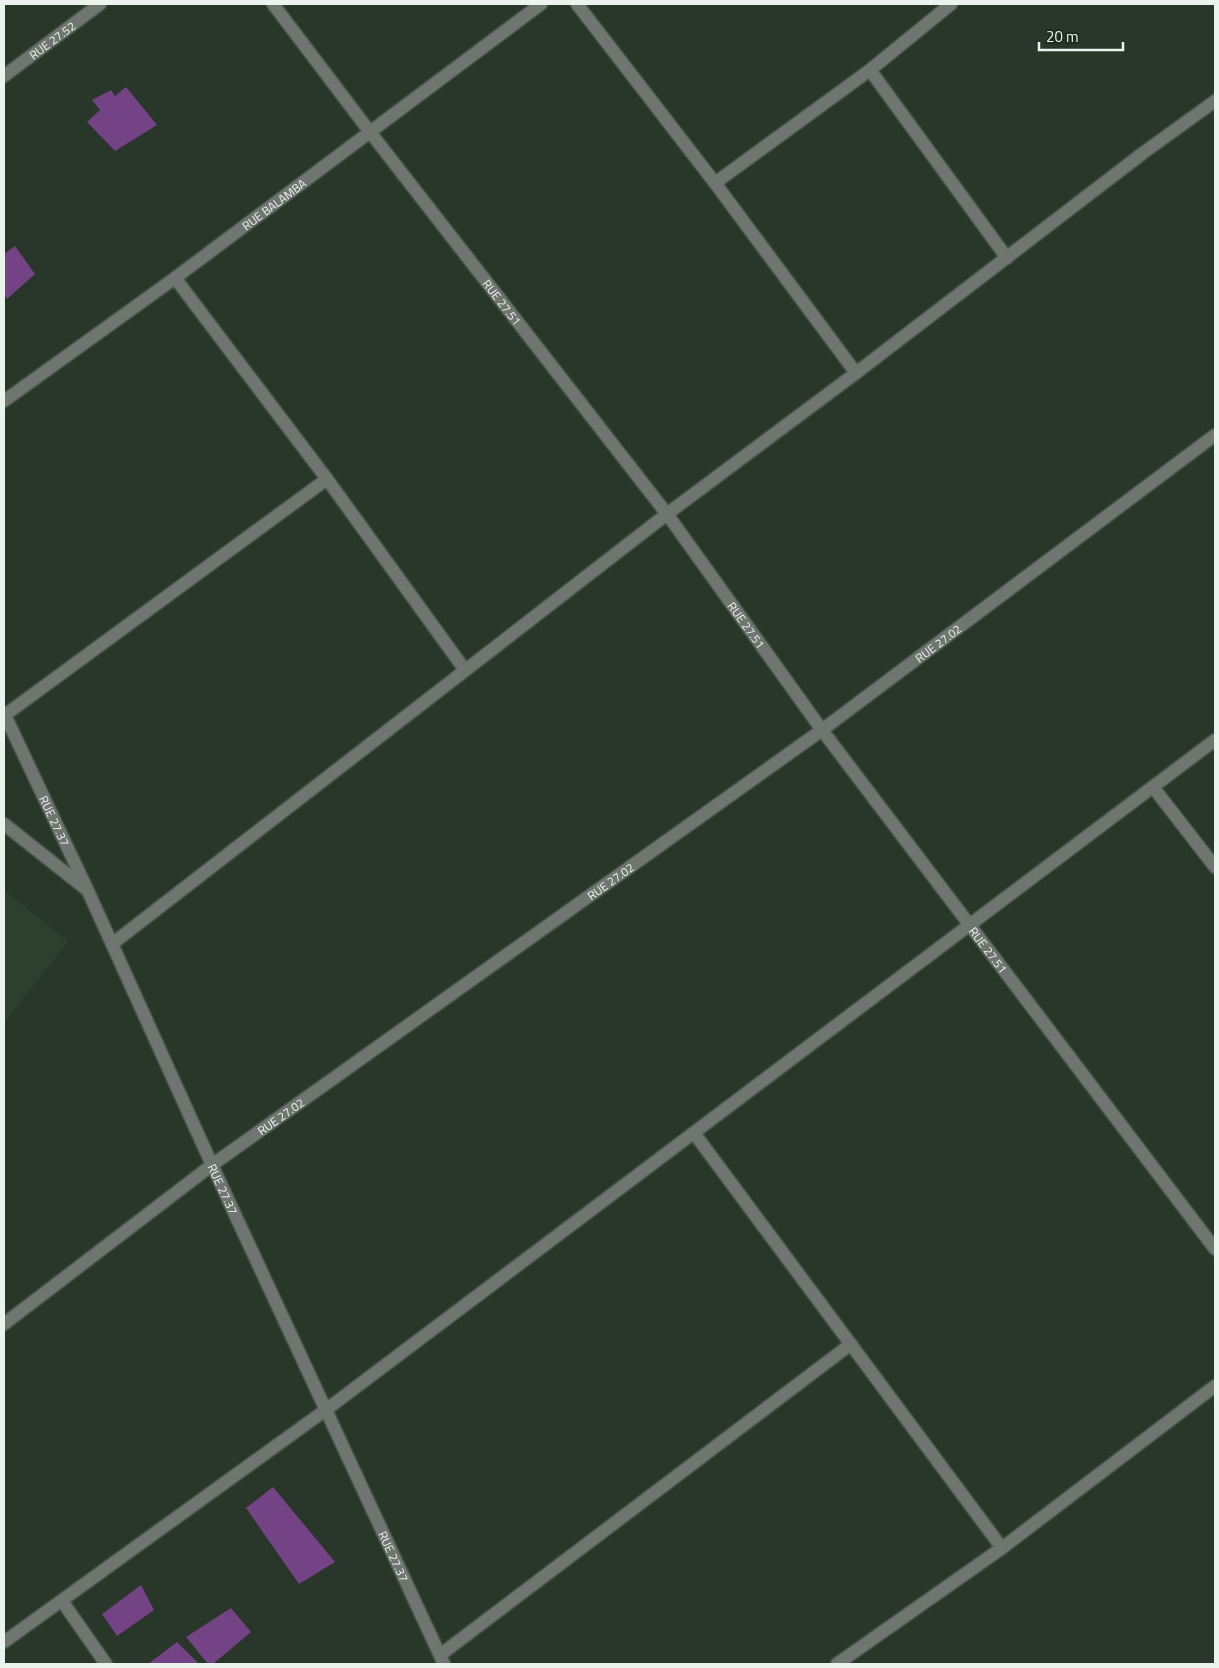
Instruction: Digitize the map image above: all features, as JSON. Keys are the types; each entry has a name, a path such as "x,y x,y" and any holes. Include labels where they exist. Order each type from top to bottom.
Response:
{"street":[{"name":"RUE 27.52","path":"4,76 100,4"},
{"name":"RUE 27.51","path":"272,4 667,514 822,730 1215,1250"},
{"name":"RUE BALAMBA","path":"4,401 176,278 541,4"},
{"path":"577,4 715,183 856,373"},
{"path":"715,183 870,70 951,4"},
{"path":"870,70 1007,258"},
{"path":"112,944 667,514 856,373 1143,153 1215,101"},
{"path":"176,278 465,670"},
{"name":"RUE 27.02","path":"4,1324 212,1165 822,730 1215,435"},
{"path":"4,714 326,479"},
{"name":"RUE 27.37","path":"4,714 88,890 212,1165 442,1660"},
{"path":"4,1642 327,1409 1215,740"},
{"path":"1153,787 1215,867"},
{"path":"4,824 88,890"},
{"path":"694,1133 1002,1548"},
{"path":"442,1660 851,1344"},
{"path":"837,1664 1002,1548 1215,1386"},
{"path":"62,1601 106,1664"}],"shaded area":[{"path":"4,890 68,941 4,1023"}],"building":[{"path":"126,87 157,125 115,151 87,122 100,110 92,100 111,90 115,96"},
{"path":"15,246 35,274 7,299 4,295 4,254"},
{"path":"273,1487 335,1562 299,1584 246,1508"},
{"path":"141,1585 154,1610 117,1636 102,1614"},
{"path":"231,1608 251,1632 213,1664 208,1664 186,1637"},
{"path":"177,1642 199,1664 148,1664"}]}
